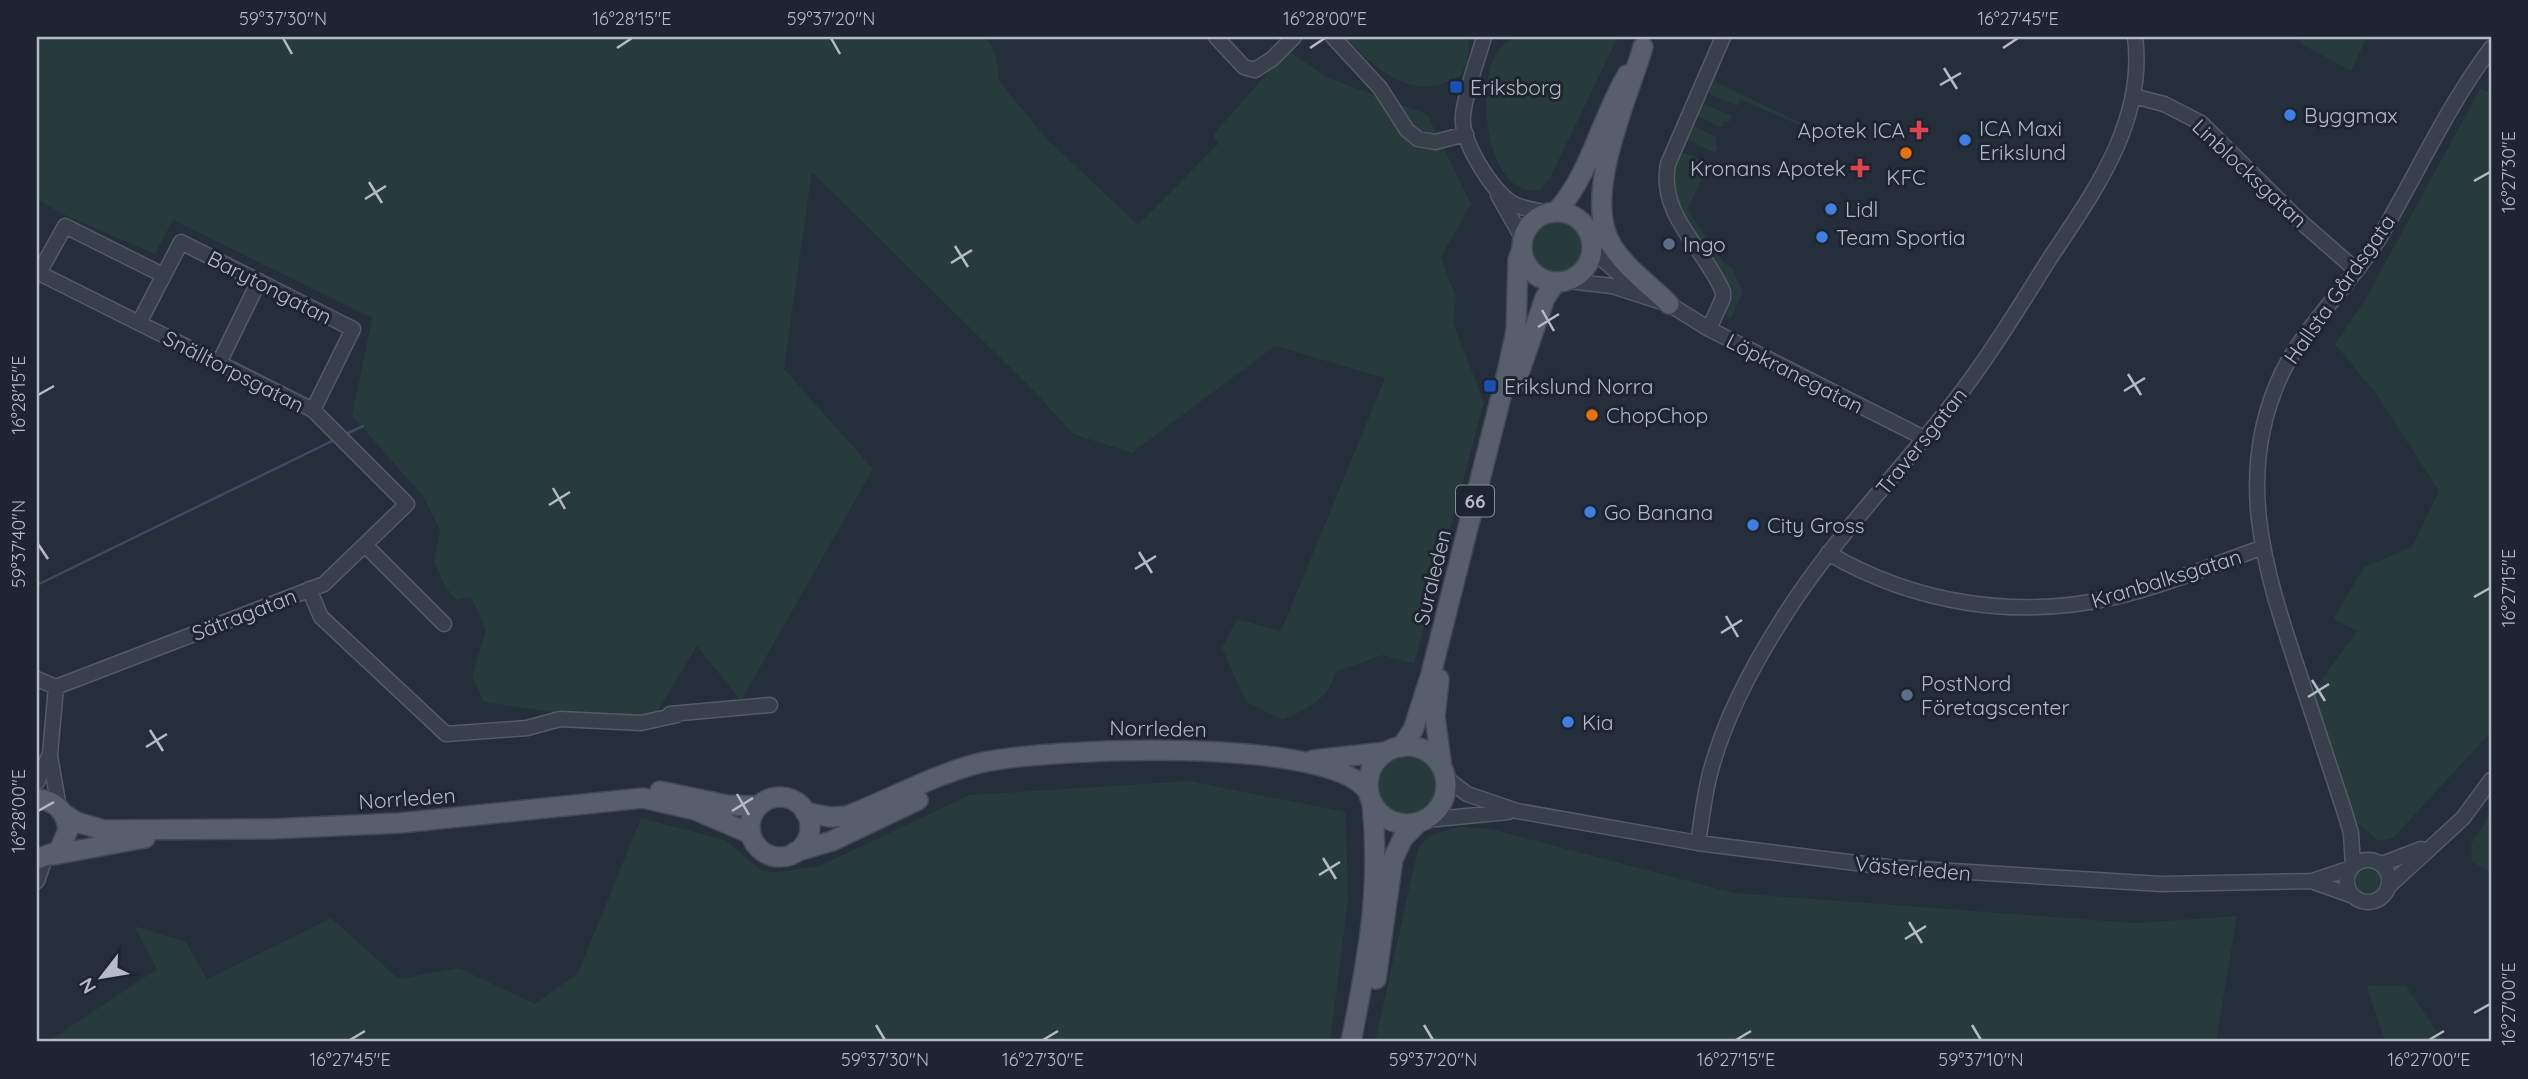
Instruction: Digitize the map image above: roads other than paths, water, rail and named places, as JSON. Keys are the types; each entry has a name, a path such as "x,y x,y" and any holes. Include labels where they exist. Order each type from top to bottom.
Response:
{"main road":[{"path":"1562,282 1544,280 1531,271 1522,244 1532,222 1552,213 1574,189 1610,105 1646,42"},
{"path":"1592,245 1590,220 1599,166 1646,42"},
{"path":"1646,42 1613,141 1603,186 1603,220 1614,249 1669,304"},
{"path":"1552,213 1580,220 1592,245"},
{"name":"Suraleden","path":"1393,749 1413,730 1431,674 1516,331 1518,271 1522,244"},
{"name":"66","path":"1562,282 1583,271 1592,245"},
{"name":"Suraleden","path":"1444,772 1434,717 1439,677 1516,381 1545,298 1562,282"},
{"name":"Norrleden","path":"805,812 830,817 847,816 979,763 1011,758 1118,749 1197,750 1305,761 1393,749"},
{"path":"1393,749 1421,749 1434,757 1444,772"},
{"name":"66","path":"1351,1042 1374,913 1377,858 1370,797 1371,771 1393,749"},
{"name":"Norrleden","path":"795,852 832,841 1011,758"},
{"name":"Norrleden","path":"1305,761 1355,780 1370,797"},
{"name":"66","path":"1364,1042 1382,945 1393,859 1404,838 1443,801 1444,772"},
{"name":"Norrleden","path":"643,797 651,792 664,791 727,805 758,806"},
{"name":"Norrleden","path":"37,799 47,800 95,828 269,829 400,823 643,797 695,810 751,834"},
{"path":"1370,797 1380,813 1391,821 1422,821"},
{"path":"785,798 796,802 805,812 808,835 795,852 781,856 768,854 757,846 751,834 751,819 758,806 768,799 785,798"},
{"path":"45,858 67,837 62,811"},
{"name":"Norrleden","path":"45,858 139,839 173,829"}],"street":[{"path":"1216,37 1244,67 1255,71 1264,66 1294,37"},
{"path":"1333,37 1371,78 1407,130 1418,139 1435,142 1466,134"},
{"path":"1484,37 1462,117 1466,134 1522,244"},
{"path":"1709,329 1723,298 1723,292 1671,208 1665,181 1668,164 1723,37"},
{"name":"Traversgatan","path":"1698,843 1711,768 1739,699 1782,619 1828,553 1924,438 1982,363 2098,186 2120,139 2133,96 2138,57 2135,37"},
{"name":"Hallsta Gårdsgata","path":"2352,867 2351,833 2270,585 2261,548 2257,482 2263,433 2271,401 2295,350 2377,242 2453,103 2491,48"},
{"name":"Linblocksgatan","path":"2133,96 2164,104 2201,123 2300,221 2356,270"},
{"path":"1492,185 1514,205 1552,213"},
{"path":"38,273 65,226 163,275 139,323"},
{"name":"Barytongatan","path":"163,275 181,242 353,329 313,410"},
{"name":"Löpkranegatan","path":"1592,245 1619,274 1709,329 1924,438"},
{"name":"Snälltorpsgatan","path":"38,273 313,410 407,504"},
{"path":"219,363 259,281"},
{"name":"Löpkranegatan","path":"1562,282 1612,286 1669,304"},
{"name":"Sätragatan","path":"56,687 324,583 407,504"},
{"path":"365,545 444,624"},
{"name":"Kranbalksgatan","path":"1828,553 1869,574 1927,595 1980,605 2026,608 2069,605 2118,596 2261,548"},
{"path":"309,589 321,617 446,734 527,728 540,730 621,720 655,722 677,715 770,705"},
{"path":"37,679 56,687 50,754 62,811"},
{"path":"37,782 50,754"},
{"name":"Västerleden","path":"1444,772 1454,787 1467,794 1517,811 1698,843 1888,867 2151,884 2312,881 2352,867"},
{"path":"2437,840 2381,863 2364,860 2352,867 2347,884 2353,896 2365,902 2375,901 2386,893 2389,886 2463,818 2491,780"},
{"name":"Västerleden","path":"1422,821 1455,814 1517,811"},
{"name":"Hallsta Gårdsgata","path":"2351,833 2381,863"},
{"path":"37,881 45,858"},
{"path":"2381,863 2388,873 2389,886"},
{"name":"Västerleden","path":"2312,881 2353,896"}],"waterway":[{"path":"344,435 363,426"},
{"path":"37,585 334,440"}],"place":[{"name":"Eriksborg","path":"1456,87"},
{"name":"Byggmax","path":"2290,115"},
{"name":"Apotek ICA","path":"1919,130"},
{"name":"ICA Maxi Erikslund","path":"1965,140"},
{"name":"KFC","path":"1906,153"},
{"name":"Kronans Apotek","path":"1860,168"},
{"name":"Lidl","path":"1831,209"},
{"name":"Team Sportia","path":"1822,237"},
{"name":"Ingo","path":"1669,244"},
{"name":"Erikslund Norra","path":"1490,386"},
{"name":"ChopChop","path":"1592,415"},
{"name":"Go Banana","path":"1590,512"},
{"name":"City Gross","path":"1753,525"},
{"name":"PostNord Företagscenter","path":"1907,695"},
{"name":"Kia","path":"1568,722"}]}
